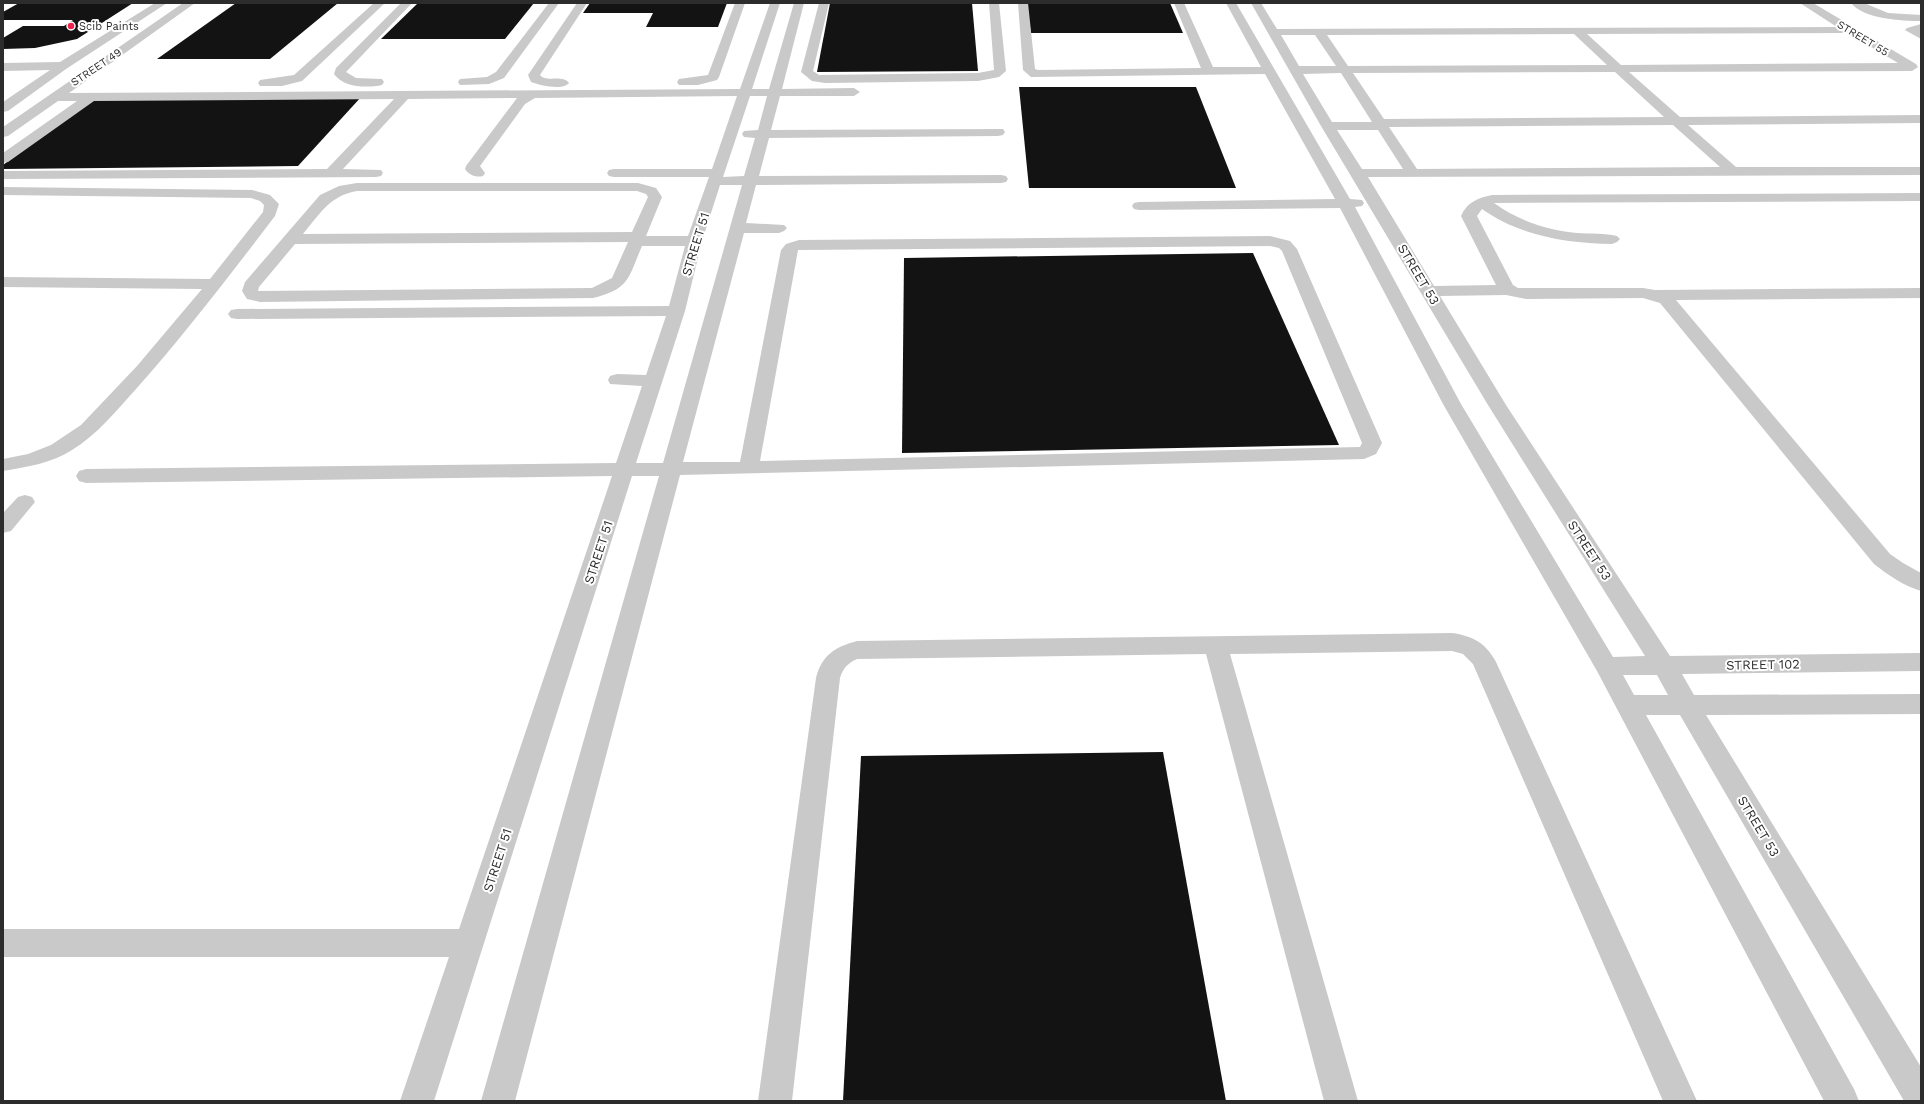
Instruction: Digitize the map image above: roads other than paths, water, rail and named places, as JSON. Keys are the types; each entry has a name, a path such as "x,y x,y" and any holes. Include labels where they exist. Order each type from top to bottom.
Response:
{"lane":[{"name":"STREET 49","path":"3,108 63,66 162,3"},
{"name":"STREET 49","path":"3,133 53,96 190,3"},
{"path":"250,83 282,82 298,78 380,3"},
{"path":"387,82 356,82 343,78 340,71 407,3"},
{"path":"450,82 481,82 500,75 554,3"},
{"path":"582,3 534,75 535,79 542,82 553,83 688,82 707,79 713,76 740,3"},
{"name":"STREET 51","path":"418,1101 676,310 694,241 775,3"},
{"path":"498,1101 673,469 736,228 799,3"},
{"path":"824,3 807,72 816,78 825,79 978,77 995,74 1000,71 994,3"},
{"path":"1023,3 1029,70 1032,73 1046,75 1269,70"},
{"path":"1179,3 1209,72"},
{"path":"1231,3 1345,203 1452,404 1606,666 1842,1101"},
{"name":"STREET 53","path":"1256,3 1497,405 1664,666 1921,1098"},
{"name":"STREET 55","path":"1805,3 1916,70"},
{"path":"1856,3 1876,14 1885,17 1921,18"},
{"path":"1921,27 1911,30 1921,36"},
{"path":"1274,32 1849,30"},
{"path":"1577,31 1733,172"},
{"path":"1318,32 1413,173"},
{"path":"1878,47 1900,47"},
{"path":"3,67 97,67"},
{"path":"1296,70 1916,70"},
{"path":"3,78 80,78"},
{"path":"68,86 171,84"},
{"path":"53,96 854,92"},
{"path":"478,173 474,172 472,169 473,166 521,101 532,94"},
{"path":"330,174 404,95"},
{"path":"3,159 92,96"},
{"path":"1326,122 1921,119"},
{"path":"731,134 998,132"},
{"path":"1358,173 1921,172"},
{"path":"3,175 392,173"},
{"path":"463,173 494,173"},
{"path":"598,173 717,177 749,181 1001,179"},
{"path":"368,187 645,188 651,191 655,197 638,239 619,281 613,286 593,293 269,297 253,294 250,291 251,286 325,198 344,189 368,187"},
{"path":"3,191 245,194 265,198 272,204 270,213 148,365 90,427 73,441 49,453 20,462 3,464"},
{"path":"1509,290 1506,288 1469,216 1470,211 1482,202 1500,199 1921,197"},
{"path":"1482,202 1491,209 1515,222 1545,232 1579,238 1612,239"},
{"path":"1139,206 1376,203"},
{"path":"736,228 779,228"},
{"path":"291,239 638,239 694,241"},
{"path":"86,476 749,468 1359,454 1369,450 1372,443 1289,249 1280,242 797,245 789,250 749,468"},
{"path":"3,282 214,284"},
{"path":"1429,291 1509,290 1526,294 1643,293 1655,295 1921,293"},
{"path":"1655,295 1666,299 1882,559 1895,570 1921,583"},
{"path":"237,314 676,310"},
{"path":"617,380 653,381"},
{"path":"3,526 25,502"},
{"path":"775,1101 828,678 833,663 848,653 857,650 1452,642 1468,646 1475,651 1484,662 1680,1101"},
{"path":"1216,646 1341,1101"},
{"name":"STREET 102","path":"1606,666 1921,662"},
{"path":"1626,705 1921,704"},
{"path":"3,943 470,943"}],"place":[{"name":"Scib Paints","path":"71,26"}]}
